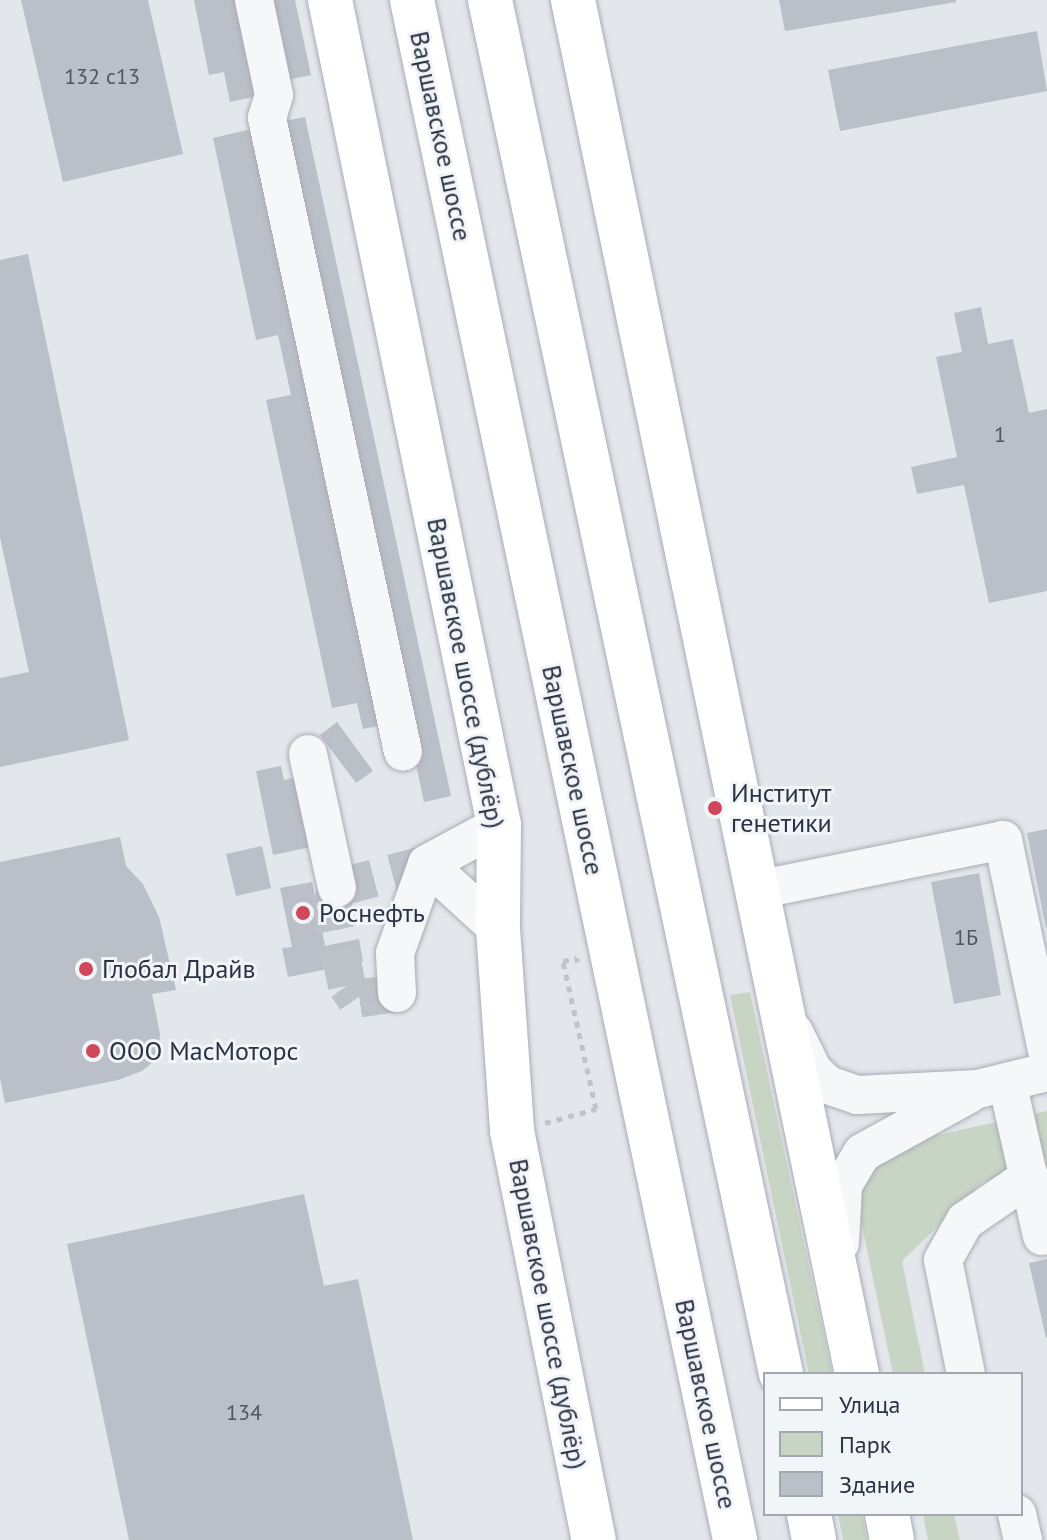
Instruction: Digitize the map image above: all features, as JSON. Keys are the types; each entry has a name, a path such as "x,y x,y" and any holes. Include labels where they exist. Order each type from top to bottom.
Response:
{"main road":[{"name":"Варшавское шоссе (дублёр)","path":"330,0 499,825 498,929 512,1131 594,1540"},
{"name":"Варшавское шоссе","path":"412,0 735,1540"},
{"path":"490,0 781,1372"},
{"path":"573,0 857,1372"},
{"path":"809,1516 814,1540"},
{"path":"887,1516 892,1540"}],"street":[{"path":"254,0 274,95 267,118 403,752"},
{"path":"308,754 337,888"},
{"path":"397,993 395,953 427,864 499,825"},
{"path":"756,890 1003,840 1047,1051"},
{"path":"427,864 498,929"},
{"path":"776,985 800,1047 813,1071 828,1085 857,1095 993,1086 1047,1072"},
{"path":"993,1086 1014,1188 1042,1236"},
{"path":"841,1294 840,1203 850,1168 862,1153 884,1138 993,1086"},
{"path":"966,1372 943,1260 965,1221 1014,1188"},
{"path":"988,1372 965,1267 1014,1188"},
{"path":"993,1516 999,1540"},
{"path":"1017,1516 1023,1540"}],"path":[{"path":"512,1131 596,1109 563,961 577,958"}],"green space":[{"path":"750,992 832,1372 809,1372 730,995"},
{"path":"1047,1111 1047,1167 984,1181 902,1261 925,1372 893,1372 861,1221 862,1192 870,1174 885,1154 915,1140"},
{"path":"838,1516 862,1516 867,1540 843,1540"},
{"path":"923,1516 954,1516 960,1540 928,1540"}],"building":[{"path":"21,0 148,0 183,154 63,182"},
{"path":"194,0 242,0 261,95 230,102 224,72 209,75"},
{"path":"270,0 295,0 311,75 287,80"},
{"path":"779,0 956,0 956,2 785,31"},
{"path":"1037,31 1047,91 840,131 828,70"},
{"path":"305,117 451,796 424,802 279,122"},
{"path":"260,127 388,724 363,729 357,703 332,708 266,400 291,395 278,335 256,340 213,138"},
{"path":"28,254 129,740 0,767 0,678 29,672 0,537 0,260"},
{"path":"981,307 988,344 1013,339 1029,413 1047,409 1047,591 989,603 964,485 917,494 911,467 957,457 936,357 962,352 954,313"},
{"path":"337,722 373,771 356,783 320,735"},
{"path":"281,766 284,780 301,776 316,846 273,855 256,771"},
{"path":"1047,829 1047,927 1046,928 1027,833"},
{"name":"Глобал Драйв","path":"120,837 126,866 143,884 159,917 176,990 152,994 160,1034 157,1059 142,1071 118,1080 5,1103 0,1078 0,862"},
{"path":"262,846 271,888 236,896 226,854"},
{"path":"979,873 1001,995 954,1004 931,882"},
{"path":"312,882 325,946 359,939 363,962 288,977 282,948 292,947 280,888"},
{"path":"304,1194 324,1286 358,1279 413,1540 129,1540 67,1244"},
{"path":"1047,1259 1047,1338 1046,1338 1029,1263"}],"tunnel":[{"path":"397,993 356,999 347,986 331,909 337,888 427,864"}],"place":[{"name":"Институт генетики","path":"715,808"},
{"name":"Роснефть","path":"303,913"},
{"name":"Глобал Драйв","path":"86,969"},
{"name":"ООО МасМоторс","path":"93,1051"}]}
